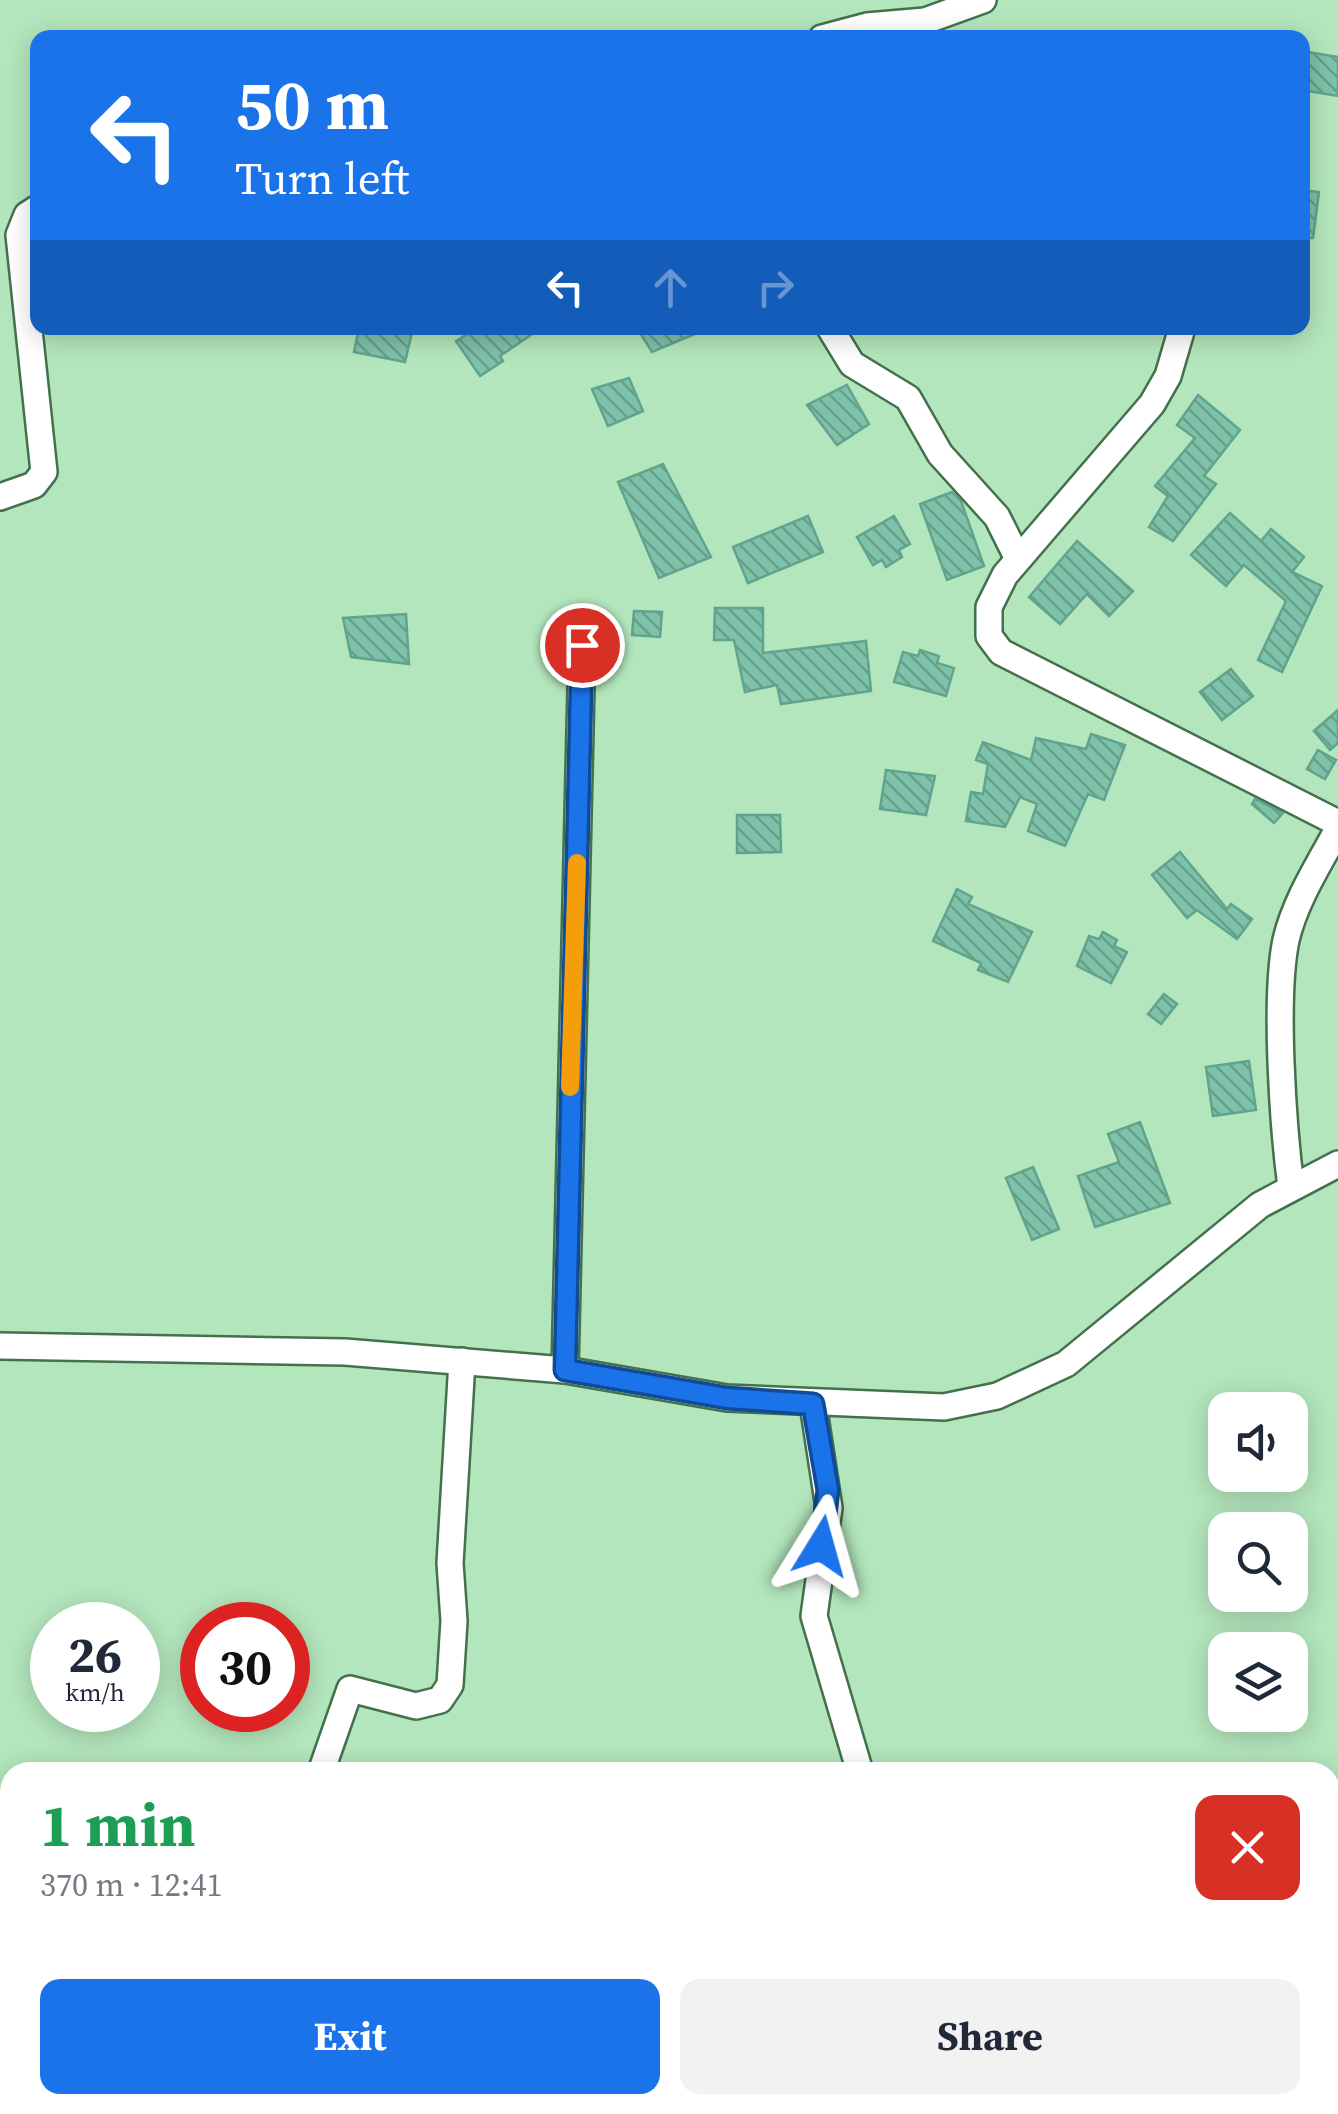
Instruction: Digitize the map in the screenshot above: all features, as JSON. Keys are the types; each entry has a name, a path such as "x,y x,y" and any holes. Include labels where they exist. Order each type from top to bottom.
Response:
{"street":[{"path":"852,30 925,21 983,0"},
{"path":"0,497 34,485 44,472 18,235 30,213"},
{"path":"834,335 852,364 908,398 940,454 997,517 1018,560"},
{"path":"1180,335 1168,376 1152,404 1018,560 989,607 989,636 1001,652 1338,826 1298,905 1286,942 1282,1006 1291,1187"},
{"path":"565,1370 582,645"},
{"path":"0,1346 345,1352 565,1370 727,1398 944,1406 997,1396 1066,1364 1206,1246 1291,1187 1338,1164"},
{"path":"324,1762 350,1689 416,1706 440,1700 450,1686 454,1621 450,1563 462,1361"},
{"path":"813,1404 828,1508 814,1616 857,1762"}],"building":[{"path":"1310,52 1338,57 1338,96 1310,91"},
{"path":"1310,191 1319,192 1310,238"},
{"path":"358,335 411,335 405,362 354,352"},
{"path":"466,335 531,335 480,376 456,341"},
{"path":"641,335 692,335 652,352"},
{"path":"629,378 643,411 608,426 592,389"},
{"path":"847,385 869,424 837,445 807,405"},
{"path":"1198,395 1240,430 1204,476 1216,484 1173,541 1149,527 1168,496 1155,486 1195,438 1177,425"},
{"path":"663,464 711,557 659,578 618,482"},
{"path":"952,492 961,501 984,566 947,580 920,504"},
{"path":"1230,513 1261,541 1271,529 1304,557 1292,572 1322,586 1282,672 1258,660 1286,601 1244,565 1226,586 1191,555"},
{"path":"808,516 823,552 748,583 733,547"},
{"path":"894,516 910,544 899,550 902,557 886,567 882,560 873,565 857,537"},
{"path":"1077,541 1133,591 1109,616 1087,594 1060,624 1029,597"},
{"path":"715,608 763,608 763,653 866,641 871,691 781,704 777,685 745,692 734,640 714,640"},
{"path":"634,611 662,612 660,637 632,635"},
{"path":"406,614 409,664 351,657 343,618"},
{"path":"920,650 939,656 937,663 954,668 946,696 894,682 903,652 918,656"},
{"path":"1231,669 1253,696 1222,720 1200,692"},
{"path":"1338,710 1338,743 1330,750 1314,731"},
{"path":"1091,734 1125,745 1104,800 1088,794 1065,846 1028,831 1037,804 1020,797 1005,827 966,821 971,792 983,794 988,764 976,760 983,742 1031,760 1036,738 1086,749"},
{"path":"1318,750 1336,760 1325,779 1307,769"},
{"path":"886,770 935,776 926,815 880,809"},
{"path":"1255,799 1283,813 1274,823 1252,804"},
{"path":"737,815 780,815 781,852 737,853"},
{"path":"1180,852 1227,909 1231,904 1252,919 1237,939 1197,910 1187,918 1152,875"},
{"path":"957,889 972,897 968,904 1032,932 1008,982 978,970 981,963 933,941"},
{"path":"1103,932 1117,940 1114,946 1127,952 1111,983 1077,966 1089,936 1099,939"},
{"path":"1164,994 1177,1004 1161,1024 1148,1014"},
{"path":"1249,1061 1256,1110 1213,1116 1206,1067"},
{"path":"1140,1122 1170,1203 1095,1227 1078,1176 1119,1162 1108,1134"},
{"path":"1033,1167 1059,1229 1032,1240 1006,1178"}],"slow traffic":[{"path":"570,1087 577,863"}],"route":[{"path":"582,645 565,1370 727,1398 813,1404 828,1490 821,1546"}]}
